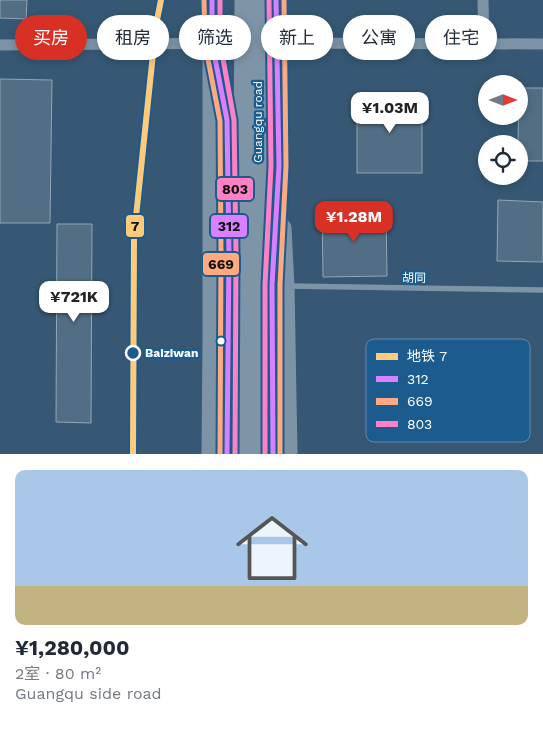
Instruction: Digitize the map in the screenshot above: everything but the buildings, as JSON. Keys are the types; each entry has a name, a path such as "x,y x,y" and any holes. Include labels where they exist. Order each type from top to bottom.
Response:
{"highway":[{"name":"Guangqu road","path":"241,454 244,0"},
{"name":"Guangqu road","path":"258,0 258,454"},
{"path":"215,60 227,120 229,253 228,454"},
{"path":"273,454 279,166"}],"main road":[{"path":"212,0 212,15"},
{"path":"276,0 276,15"},
{"path":"211,454 212,60"},
{"path":"276,60 279,166"},
{"path":"278,286 288,454"}],"street":[{"path":"483,0 483,15"},
{"path":"0,45 179,42"},
{"path":"333,43 425,44"},
{"path":"497,44 543,44"}],"lane":[{"name":"胡同","path":"278,286 543,290"}],"metro line":[{"name":"7","path":"133,454 134,236 156,25 161,0"}],"transit line":[{"name":"669","path":"204,0 205,44 220,121 220,454"},
{"name":"312","path":"212,0 212,43 227,120 229,253 227,454"},
{"name":"803","path":"220,0 220,42 234,120 236,253 235,454"},
{"name":"803","path":"265,454 265,285 271,166 269,0"},
{"name":"312","path":"273,454 272,285 279,166 276,0"},
{"name":"669","path":"280,454 280,285 286,166 284,0"}],"place":[{"name":"Baiziwan","path":"133,353"}]}
